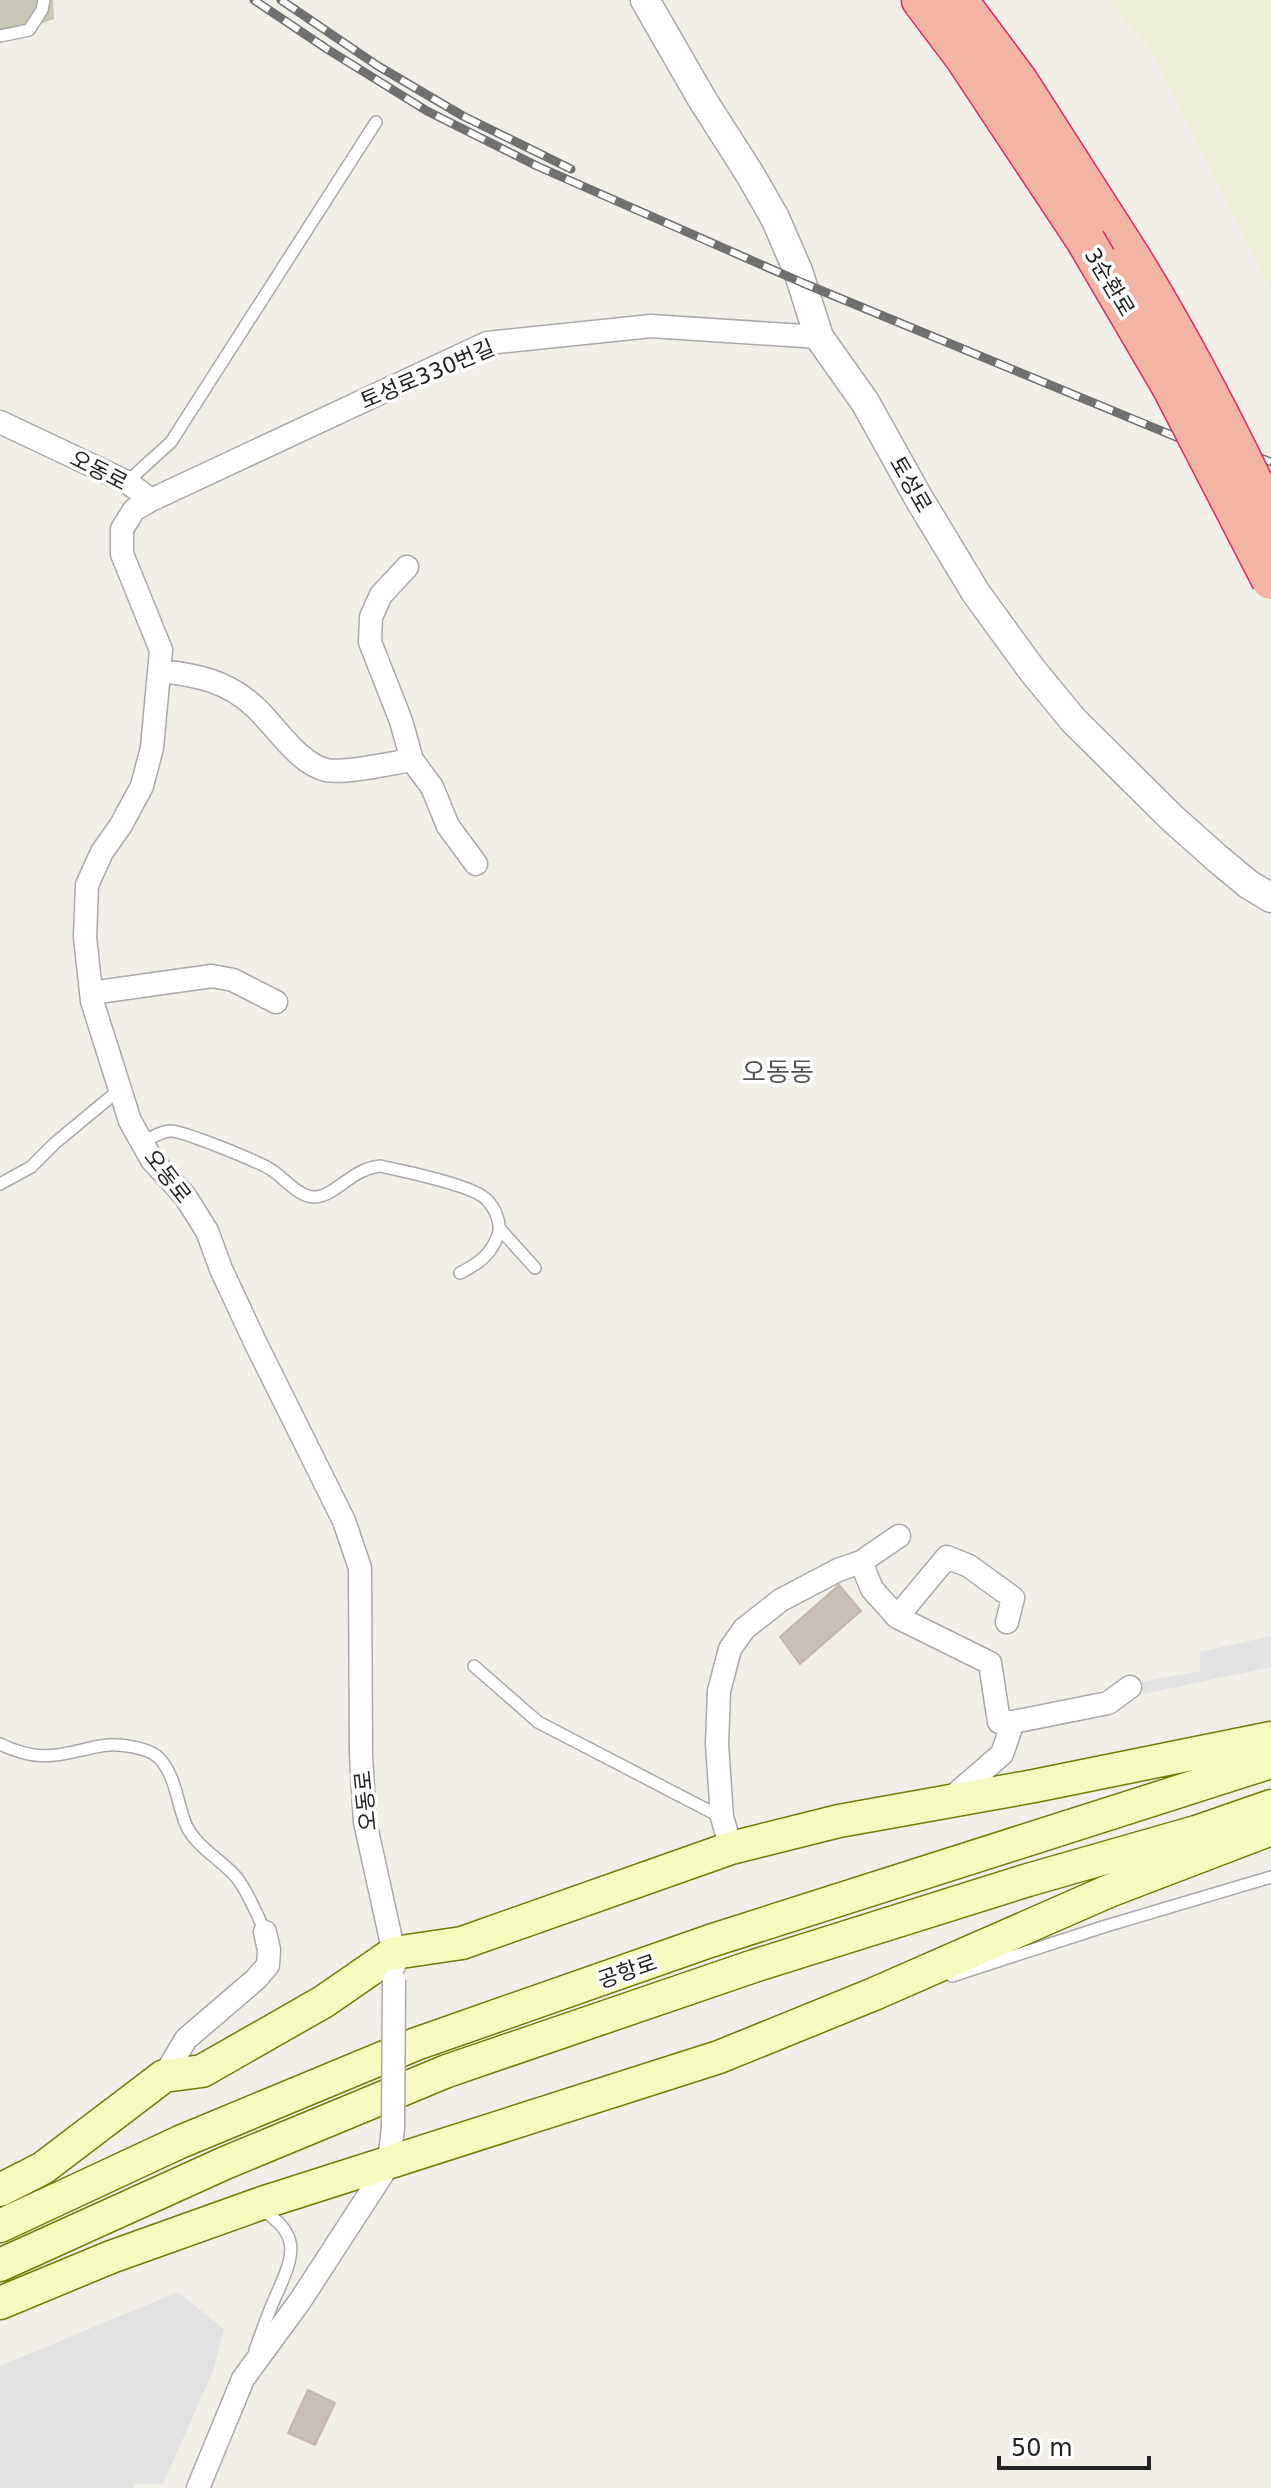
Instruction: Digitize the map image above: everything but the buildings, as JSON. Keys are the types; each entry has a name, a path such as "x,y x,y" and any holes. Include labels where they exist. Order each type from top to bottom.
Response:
{"highway":[{"name":"3순환로","path":"921,0 991,96 1086,241 1172,388 1271,580"},
{"name":"3순환로","path":"958,0 1019,82 1131,257 1208,394 1271,519"}],"main road":[{"path":"0,2190 43,2168 164,2076 202,2071 323,2002 394,1966 462,1943 726,1832 839,1821 1271,1738"},
{"name":"공항로","path":"0,2226 180,2142 416,2044 710,1941 1271,1762"},
{"name":"공항로","path":"0,2265 238,2157 461,2066 754,1966 1196,1832 1271,1806"},
{"path":"0,2303 111,2257 255,2206 719,2057 874,1994 1109,1891 1271,1829"}],"street":[{"name":"토성로","path":"645,0 775,218 798,271 819,337 865,402 976,593 1074,721 1172,818 1248,884 1271,898"},
{"name":"토성로330번길","path":"151,500 487,343 651,326 819,337"},
{"name":"오동로","path":"0,422 127,482 151,500 134,510 122,529 122,554 161,650 152,748 142,786 102,852 87,885 85,937 91,993 130,1121 152,1160 185,1196 207,1231 255,1342 344,1521 360,1568 361,1755 365,1822 394,1966 393,2128 389,2164"},
{"path":"407,567 381,595 371,617 370,642 401,721 412,760 432,787 448,826 476,864"},
{"path":"160,671 199,675 233,691 255,707 294,750 327,770 412,760"},
{"path":"91,993 212,976 233,980 276,1002"},
{"path":"726,1832 717,1744 719,1691 730,1649 744,1629 781,1600 838,1570 861,1562 899,1536"},
{"path":"897,1617 947,1557 969,1566 1013,1598 1007,1622"},
{"path":"861,1562 872,1589 897,1617 990,1663 999,1722 1013,1722 1108,1703 1130,1687"},
{"path":"948,1802 1002,1754 1013,1722"},
{"path":"164,2076 186,2039 268,1965 265,1932"},
{"path":"198,2488 243,2379 300,2301 389,2164"}],"lane":[{"path":"0,36 29,30 42,10 44,0"},
{"path":"127,482 171,442 376,122"},
{"path":"0,1184 31,1167 119,1090"},
{"path":"142,1143 159,1133 173,1130 246,1156 271,1169 311,1198 325,1196 365,1168 380,1166 472,1191 487,1199 500,1229 535,1268"},
{"path":"460,1273 480,1263 494,1245 500,1229"},
{"path":"474,1666 538,1722 726,1832"},
{"path":"0,1744 37,1757 55,1756 104,1744 138,1748 157,1756 171,1779 186,1826 237,1878 265,1932"},
{"path":"874,1994 950,1977 1271,1877"},
{"path":"243,2379 287,2274 291,2246 284,2228 275,2218 255,2206"}],"shaded area":[{"path":"0,0 53,0 54,19 0,38"},
{"path":"1109,0 1271,0 1271,289 1151,49"},
{"path":"1271,1636 1271,1667 1143,1694 1142,1682 1200,1671 1200,1652"},
{"path":"178,2292 224,2329 213,2371 163,2484 134,2484 133,2488 0,2488 0,2366"}],"railway":[{"path":"254,0 427,111 537,166 803,283 1271,476"},
{"path":"281,0 378,66 463,116 571,169"},
{"path":"1227,445 1271,462"}],"district":[{"name":"오동동","path":"778,1072"}]}
